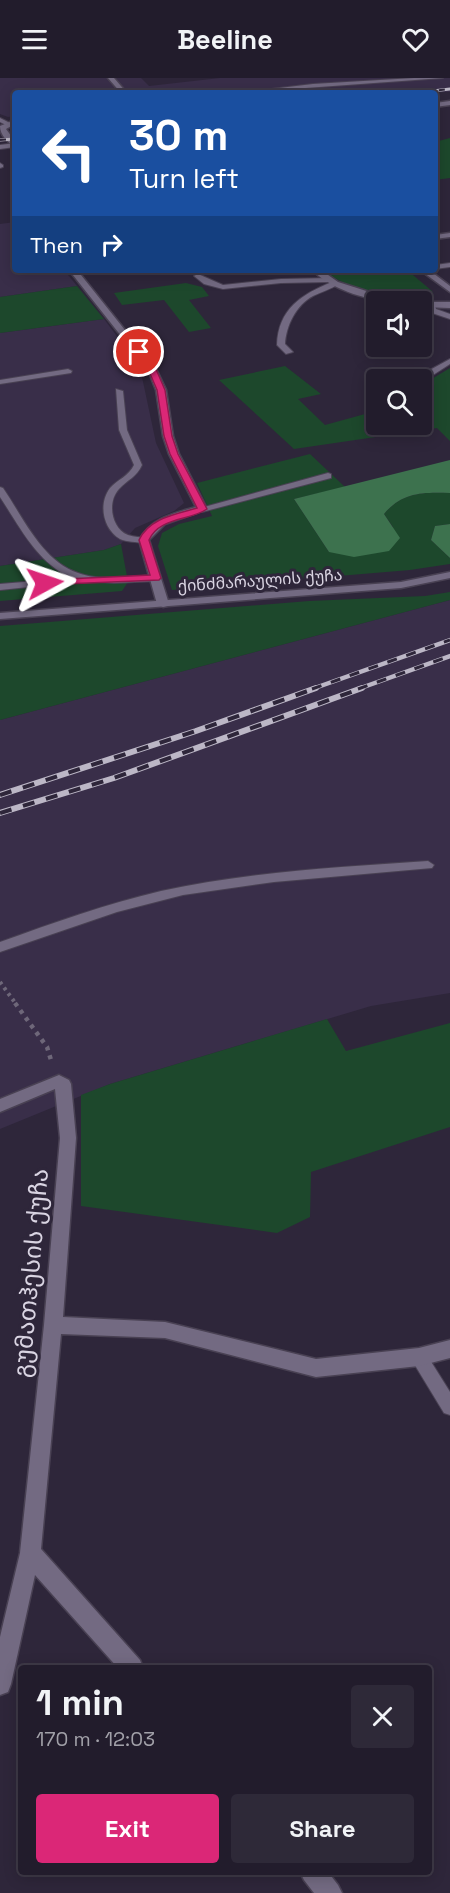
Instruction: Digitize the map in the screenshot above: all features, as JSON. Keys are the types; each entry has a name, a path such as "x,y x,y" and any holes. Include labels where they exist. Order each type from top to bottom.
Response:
{"street":[{"path":"111,78 121,90"},
{"path":"3,135 2,128 12,123"},
{"path":"76,273 152,369 161,390 168,436 174,454 202,509 160,523 147,533 144,540 163,604"},
{"path":"320,273 332,282 366,292"},
{"path":"428,273 450,290"},
{"path":"432,305 450,305"},
{"name":"ქინძმარაულის ქუჩა","path":"0,616 401,585 450,575"},
{"path":"0,1106 58,1081"},
{"name":"გუმათჰესის ქუჩა","path":"0,1684 30,1553 53,1325 68,1138 63,1084 58,1081"},
{"path":"53,1325 165,1330 316,1368 419,1357 450,1349"},
{"path":"30,1553 129,1665"},
{"path":"315,1875 330,1893"}],"lane":[{"path":"272,90 440,78"},
{"path":"0,120 12,123"},
{"path":"198,276 207,282 223,287 281,281 332,282"},
{"path":"289,352 281,345 281,338 295,307 332,282"},
{"path":"432,310 450,317"},
{"path":"432,372 450,361"},
{"path":"0,382 68,371"},
{"path":"120,391 123,430 138,465 136,471 109,496 106,503 108,516 124,537 144,540"},
{"path":"202,509 328,476"},
{"path":"0,490 48,559 75,576 90,579"},
{"path":"0,587 90,579 156,578"},
{"path":"0,947 85,916 182,891 283,876 428,865"},
{"path":"419,1357 450,1407"}],"path":[{"path":"0,982 47,1047 58,1081"}],"shaded area":[{"path":"0,78 141,78 149,86 220,78 450,78 450,92 438,92 438,90 12,90 12,116 0,114"},
{"path":"12,222 12,273 66,273 77,286 0,297 0,224"},
{"path":"104,319 134,359 130,366 142,377 156,443 184,503 174,511 135,528 121,544 104,550 0,566 0,333"},
{"path":"450,600 450,993 371,1006 110,1084 0,1129 0,720"}],"green space":[{"path":"450,138 450,178 438,180 438,141"},
{"path":"326,273 411,273 432,291 368,291"},
{"path":"186,283 202,287 209,296 189,300 211,328 189,332 164,300 122,305 114,293"},
{"path":"77,286 104,319 0,333 0,297"},
{"path":"285,366 321,394 298,399 325,425 366,414 366,435 389,435 294,449 219,380"},
{"path":"450,368 450,441 437,428 432,429 432,379"},
{"path":"310,454 345,487 294,499 329,552 393,527 384,514 406,497 422,493 450,493 450,524 435,526 431,540 450,558 450,564 410,570 172,590 158,546 162,533 179,524 212,516 197,483"},
{"path":"450,460 450,493 406,497 384,514 400,538 389,551 354,557 329,552 294,499"},
{"path":"450,524 450,558 431,540 435,526"},
{"path":"121,544 128,582 122,591 0,601 0,566 104,550"},
{"path":"450,592 450,600 0,720 0,626 309,601 425,596"},
{"path":"327,1019 346,1051 450,1023 450,1127 311,1172 310,1217 277,1233 81,1206 81,1095 110,1084"}],"railway":[{"path":"438,90 450,89"},
{"path":"0,140 12,139"},
{"path":"312,689 450,640"},
{"path":"358,689 450,656"},
{"path":"0,795 196,731 316,688"},
{"path":"0,813 114,778 362,688"}],"route":[{"path":"45,583 90,579 156,578 144,540 147,533 153,526 166,520 202,509 174,454 168,436 161,390 152,369 139,352"}]}
